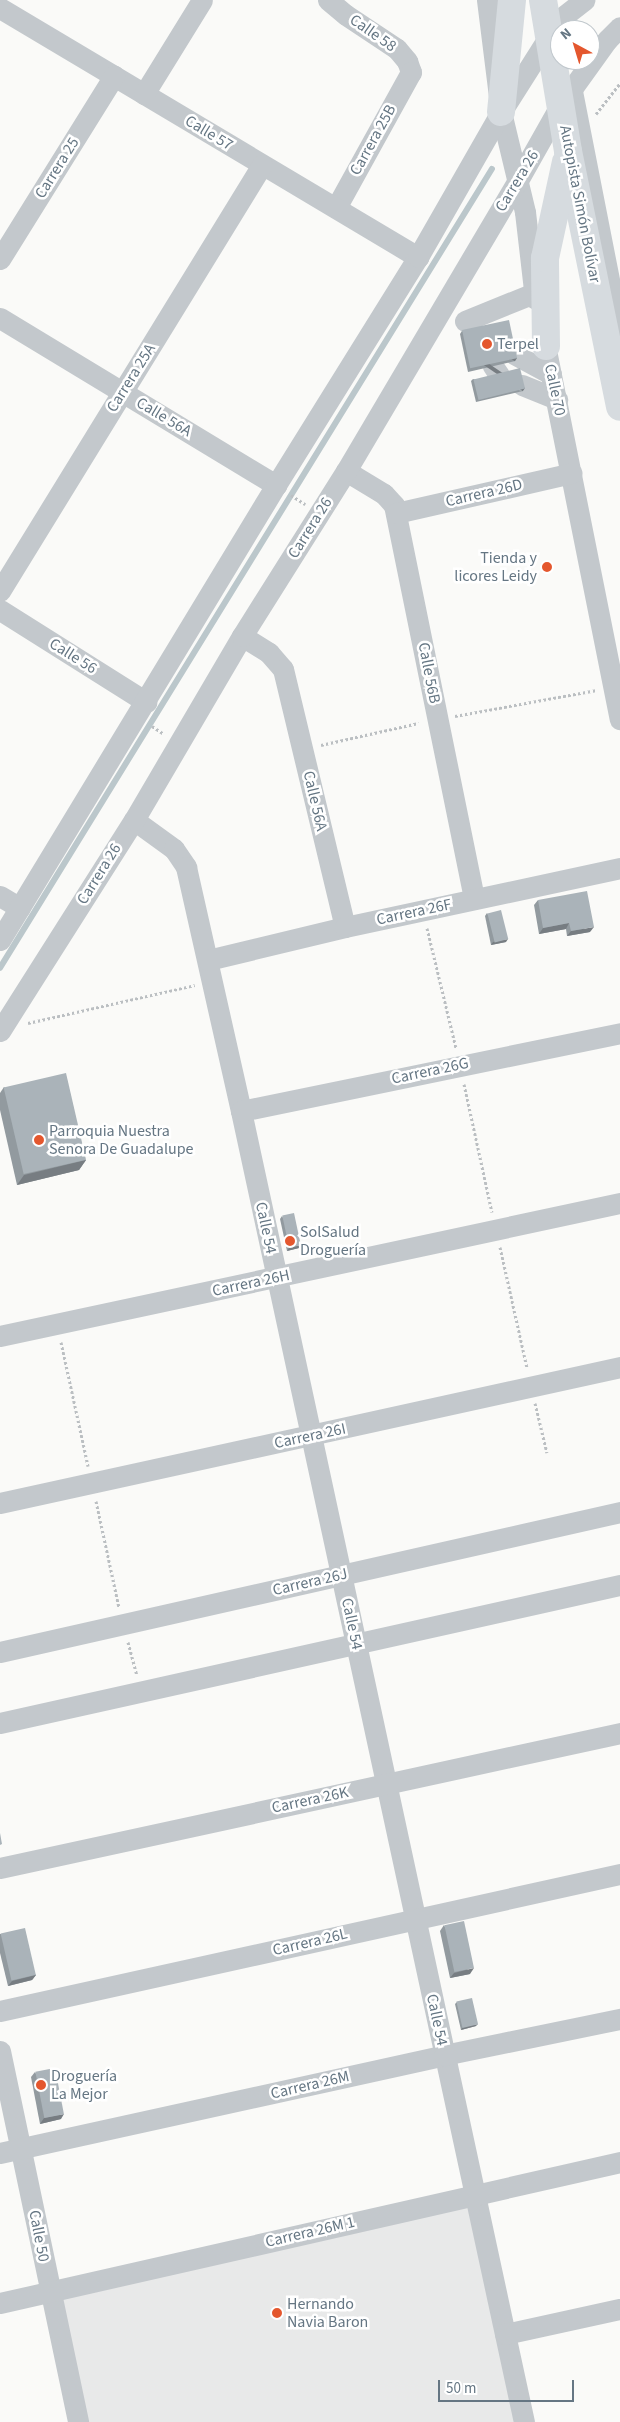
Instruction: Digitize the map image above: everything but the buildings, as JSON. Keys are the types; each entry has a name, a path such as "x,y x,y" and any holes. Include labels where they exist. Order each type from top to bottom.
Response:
{"highway":[{"path":"501,112 512,0"},
{"name":"Autopista Simón Bolívar","path":"554,17 566,96 568,151 620,407"},
{"path":"546,346 545,258 568,151"}],"street":[{"path":"144,94 202,0"},
{"name":"Calle 70","path":"486,0 501,112 525,212 534,293 572,473 620,719"},
{"path":"0,940 146,702 281,489 418,257 554,17 584,0"},
{"name":"Calle 58","path":"332,1 346,15 397,49 408,62 411,72"},
{"name":"Calle 57","path":"0,8 418,257"},
{"name":"Carrera 26","path":"1,1030 134,820 242,636 346,471 566,96 607,40 620,27"},
{"path":"566,70 566,96 620,336"},
{"name":"Carrera 25B","path":"336,208 411,72"},
{"name":"Carrera 25","path":"0,259 114,76"},
{"name":"Carrera 25A","path":"0,591 262,165"},
{"path":"439,314 473,325 534,293"},
{"name":"Calle 56A","path":"0,318 281,489"},
{"path":"514,354 551,374"},
{"path":"522,385 556,399"},
{"name":"Calle 56B","path":"346,471 388,497 394,505 474,899"},
{"name":"Carrera 26D","path":"396,513 572,473"},
{"name":"Calle 56","path":"0,610 146,702"},
{"name":"Calle 56A","path":"242,636 270,653 283,669 345,927"},
{"name":"Calle 54","path":"134,820 180,856 186,867 241,1111 524,2422"},
{"name":"Carrera 26F","path":"208,960 345,927 620,868"},
{"path":"0,896 20,908"},
{"name":"Carrera 26G","path":"241,1111 620,1032"},
{"name":"Carrera 26H","path":"0,1336 620,1203"},
{"name":"Carrera 26I","path":"0,1503 620,1367"},
{"name":"Carrera 26J","path":"0,1652 620,1512"},
{"path":"0,1723 620,1585"},
{"name":"Carrera 26K","path":"0,1868 620,1733"},
{"name":"Carrera 26L","path":"0,2011 620,1874"},
{"name":"Carrera 26M","path":"0,2153 444,2055 620,2019"},
{"name":"Calle 50","path":"0,2051 78,2422"},
{"name":"Carrera 26M 1","path":"0,2303 620,2162"},
{"path":"505,2334 620,2309"}],"path":[{"path":"592,118 620,83"},
{"path":"281,489 305,504"},
{"path":"422,910 460,1065 546,1453"},
{"path":"1,1030 212,981"},
{"path":"122,1624 142,1692"}],"shaded area":[{"name":"Hernando Navia Baron","path":"475,2195 524,2422 78,2422 50,2291"}],"waterway":[{"path":"0,968 492,169"}],"place":[{"name":"Terpel","path":"487,344"},
{"name":"Tienda y licores Leidy","path":"547,567"},
{"name":"Parroquia Nuestra Senora De Guadalupe","path":"39,1140"},
{"name":"SolSalud Droguería","path":"290,1241"},
{"name":"Droguería La Mejor","path":"41,2085"},
{"name":"Hernando Navia Baron","path":"277,2313"}]}
